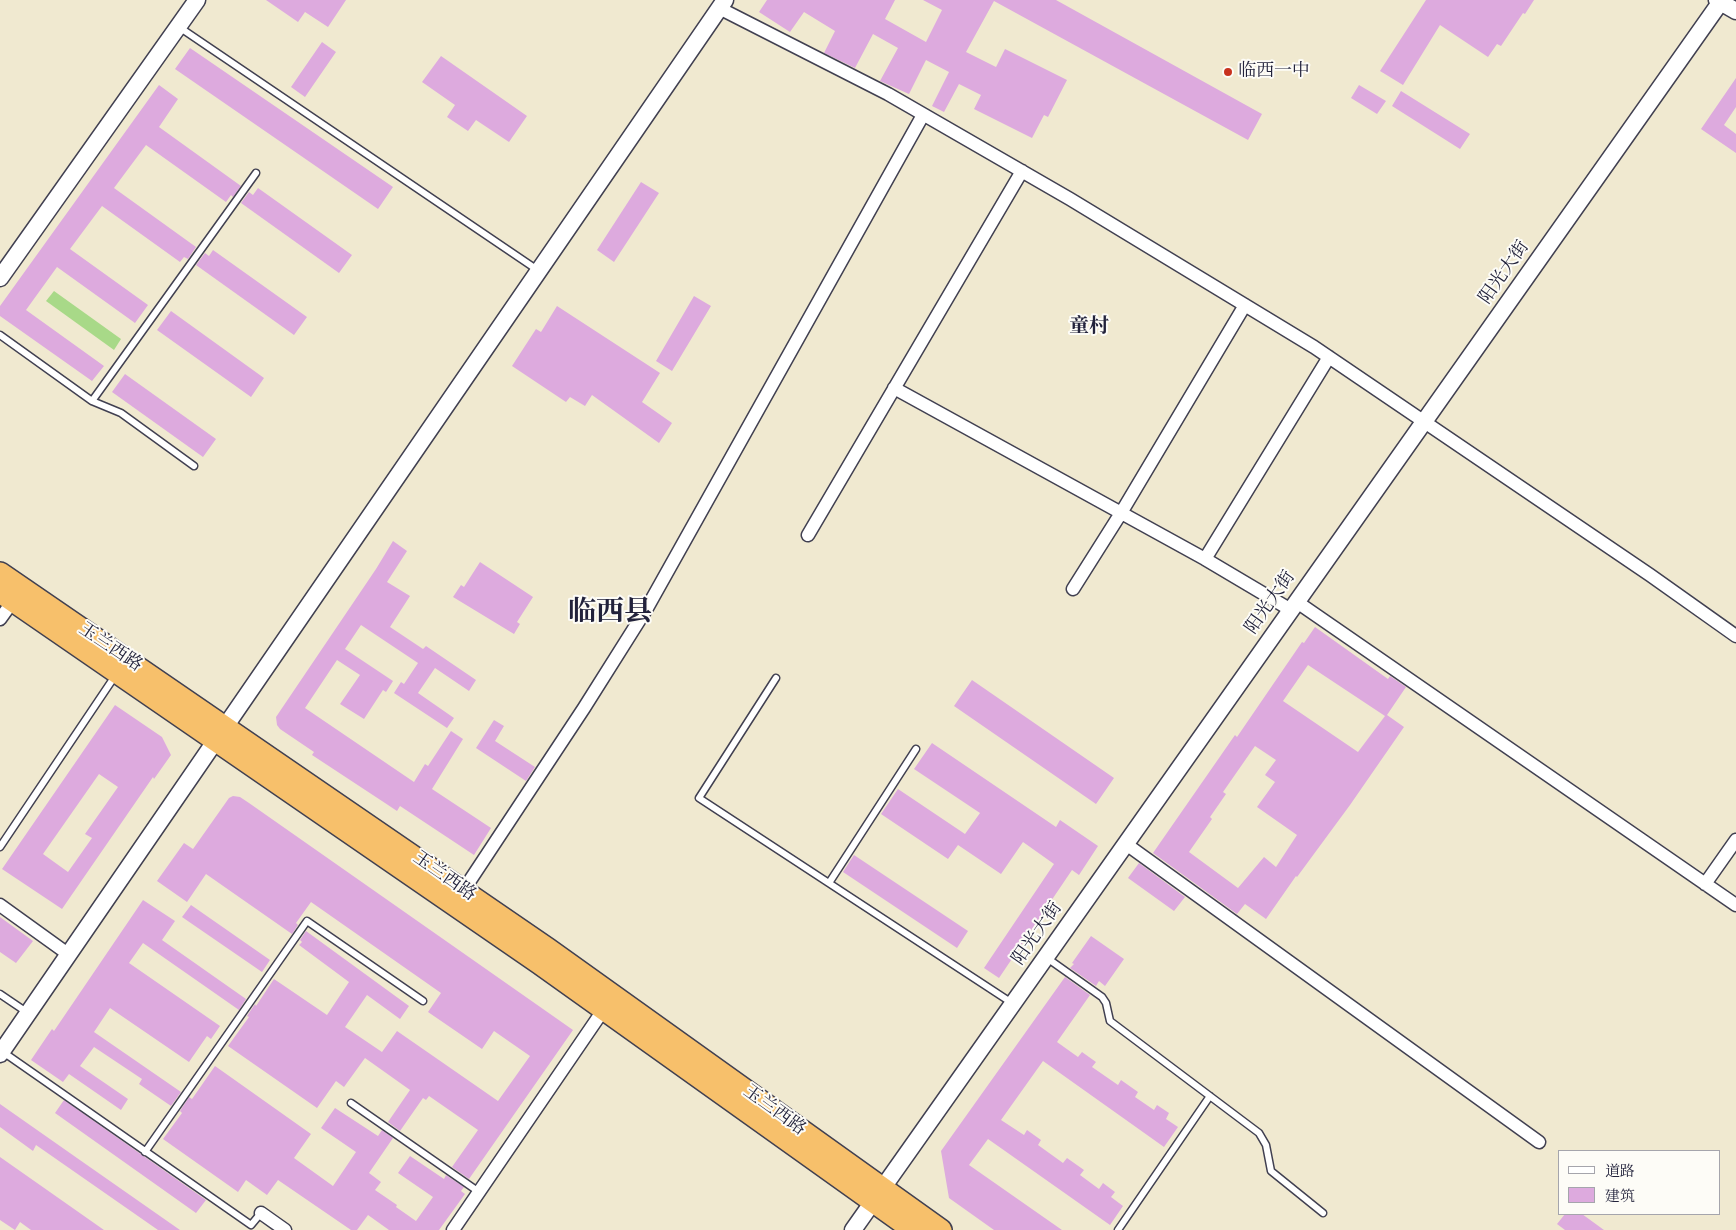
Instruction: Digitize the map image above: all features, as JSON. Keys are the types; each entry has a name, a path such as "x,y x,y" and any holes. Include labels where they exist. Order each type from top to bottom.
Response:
{"highway":[{"name":"玉兰西路","path":"0,573 220,734 604,1009 878,1195"},
{"name":"玉兰西路","path":"6,597 117,673 220,734 463,891 556,955 878,1195"},
{"path":"878,1195 913,1230"},
{"path":"878,1195 941,1230"}],"street":[{"path":"0,278 197,0"},
{"path":"1720,1 1736,11"},
{"name":"阳光大街","path":"853,1230 1720,1"},
{"path":"1,1052 722,4 888,94 1022,171 1329,357 1650,575 1736,636"},
{"path":"463,891 584,708 647,608 924,115"},
{"path":"808,535 1022,171"},
{"path":"1073,589 1121,513 1245,305"},
{"path":"1205,559 1329,357"},
{"path":"894,388 1294,606 1736,905"},
{"path":"0,619 6,597"},
{"path":"1705,884 1736,840"},
{"path":"1126,844 1539,1142"},
{"path":"0,905 68,954"},
{"path":"453,1230 604,1009"},
{"path":"261,1213 285,1230"}],"lane":[{"path":"178,26 539,271"},
{"path":"92,401 256,173"},
{"path":"0,335 92,401 121,413 194,466"},
{"path":"0,847 117,673"},
{"path":"776,678 699,798 1013,1004"},
{"path":"829,883 916,748"},
{"path":"145,1152 307,921 423,1001"},
{"path":"1046,957 1102,997 1106,1003 1110,1021 1259,1133 1266,1145 1271,1171 1323,1213"},
{"path":"0,994 28,1013"},
{"path":"1,1052 251,1225 261,1213"},
{"path":"1118,1230 1210,1096"},
{"path":"351,1103 479,1192"}],"green space":[{"path":"54,291 121,339 114,350 46,301"}],"building":[{"path":"266,0 346,0 328,27 305,12 298,22"},
{"path":"767,0 895,0 885,19 926,42 942,10 923,0 1056,0 1262,114 1248,140 994,1 966,52 996,67 1005,49 1067,80 1048,117 1044,115 1032,138 974,109 981,95 959,84 944,112 932,106 949,72 926,60 909,94 880,81 898,48 873,34 855,68 824,53 835,31 804,12 790,32 759,12"},
{"path":"1426,0 1534,0 1501,46 1497,44 1488,57 1440,25 1403,85 1380,71"},
{"path":"322,42 336,52 305,97 291,87"},
{"path":"190,48 393,187 378,209 175,69"},
{"path":"441,56 527,116 509,142 476,120 468,131 447,117 455,105 422,82"},
{"path":"1736,78 1736,107 1724,125 1736,134 1736,153 1701,129"},
{"path":"159,85 178,99 159,127 241,186 233,197 231,195 226,202 146,145 114,188 196,247 188,259 184,257 180,262 102,206 70,249 148,305 135,323 57,267 26,310 104,366 92,381 0,316 0,306"},
{"path":"1359,85 1386,101 1377,114 1351,98"},
{"path":"1401,91 1470,134 1460,149 1392,106"},
{"path":"641,182 659,193 614,262 597,250"},
{"path":"258,188 352,255 339,273 241,203 249,192 253,195"},
{"path":"213,250 307,317 294,335 196,265 205,253 209,256"},
{"path":"694,296 711,306 672,371 656,361"},
{"path":"557,306 660,373 642,402 672,423 659,443 592,395 585,406 570,397 566,402 512,366 536,329 541,332"},
{"path":"171,311 264,378 251,397 157,330"},
{"path":"125,374 216,439 203,457 112,392"},
{"path":"393,541 407,551 387,582 410,596 390,627 423,649 426,646 476,680 469,691 435,668 418,693 454,718 447,728 394,693 401,682 404,684 418,663 361,625 345,649 393,681 386,692 383,690 364,719 340,704 360,675 337,660 305,708 414,782 425,764 428,766 451,731 463,739 432,789 491,828 474,855 400,806 397,811 312,755 314,752 277,725 276,717"},
{"path":"480,562 533,597 517,622 520,624 514,634 453,597 461,585 464,587"},
{"path":"1315,627 1388,679 1390,676 1406,687 1387,715 1404,727 1350,805 1266,919 1245,904 1237,914 1153,853 1235,735 1237,737 1302,642 1304,643","holes":["1308,665 1385,716 1358,752 1283,701","1255,746 1276,760 1265,775 1275,782 1257,807 1297,835 1276,867 1264,857 1238,888 1189,852 1212,819 1210,817 1226,794 1223,792"]},
{"path":"972,680 1114,778 1096,804 954,706"},
{"path":"115,705 162,737 171,755 154,779 153,777 62,909 2,869","holes":["99,774 118,787 85,834 92,838 68,872 43,854"]},
{"path":"494,720 504,726 495,741 535,767 526,781 476,748"},
{"path":"932,743 1056,827 1060,820 1098,846 1079,875 1072,870 999,978 984,968 1054,864 1023,842 1001,874 958,845 948,859 881,814 898,789 965,834 980,813 914,769"},
{"path":"233,796 240,797 249,803 573,1030 469,1179 452,1167 478,1130 429,1096 426,1100 423,1098 400,1131 388,1122 410,1090 365,1058 344,1087 336,1081 317,1108 228,1046 249,1017 247,1016 255,1004 256,1006 274,979 327,1015 349,982 299,945 306,931 409,1006 400,1019 367,995 345,1027 382,1052 397,1031 498,1101 530,1056 494,1031 482,1049 428,1012 441,993 311,902 296,923 298,925 292,934 206,874 187,902 157,881 184,843 193,849 229,798"},
{"path":"854,855 968,931 957,948 843,872"},
{"path":"1139,863 1185,897 1174,911 1128,878"},
{"path":"143,900 175,921 162,940 246,999 239,1010 143,943 129,963 220,1026 211,1039 207,1036 189,1062 110,1008 94,1032 181,1092 171,1106 139,1084 142,1079 94,1047 80,1066 128,1099 121,1110 69,1074 63,1082 31,1060 52,1029 54,1031"},
{"path":"191,905 270,960 262,972 182,917"},
{"path":"0,917 33,941 16,963 0,952"},
{"path":"1091,936 1124,959 1105,986 1099,981 1096,986 1070,968"},
{"path":"1065,977 1090,995 1057,1042 1078,1057 1082,1052 1096,1062 1092,1067 1118,1085 1121,1080 1138,1092 1135,1097 1154,1110 1157,1105 1169,1113 1166,1119 1178,1127 1164,1147 1043,1061 1001,1120 1024,1135 1027,1130 1041,1140 1038,1145 1063,1163 1067,1158 1084,1170 1080,1175 1099,1189 1103,1183 1115,1192 1111,1197 1123,1206 1110,1225 988,1139 969,1165 1062,1230 994,1230 949,1198 941,1151"},
{"path":"215,1066 311,1134 294,1158 333,1186 356,1152 321,1128 335,1108 378,1136 382,1130 393,1138 369,1173 381,1182 375,1190 416,1221 433,1197 398,1173 410,1156 444,1179 446,1175 464,1187 461,1191 465,1194 439,1230 389,1230 368,1215 357,1230 351,1230 278,1180 267,1195 246,1180 238,1192 163,1139 182,1113 180,1111 189,1097 192,1099"},
{"path":"64,1100 206,1200 196,1213 55,1113"},
{"path":"0,1104 180,1230 158,1230 36,1145 33,1151 0,1127"},
{"path":"0,1157 104,1230 31,1230 20,1222 15,1230 0,1220"},
{"path":"1564,1215 1583,1215 1604,1230 1565,1230 1557,1224"}],"place":[{"name":"临西一中","path":"1228,72"}],"district":[{"name":"童村","path":"1089,328"},
{"name":"临西县","path":"610,614"}]}
